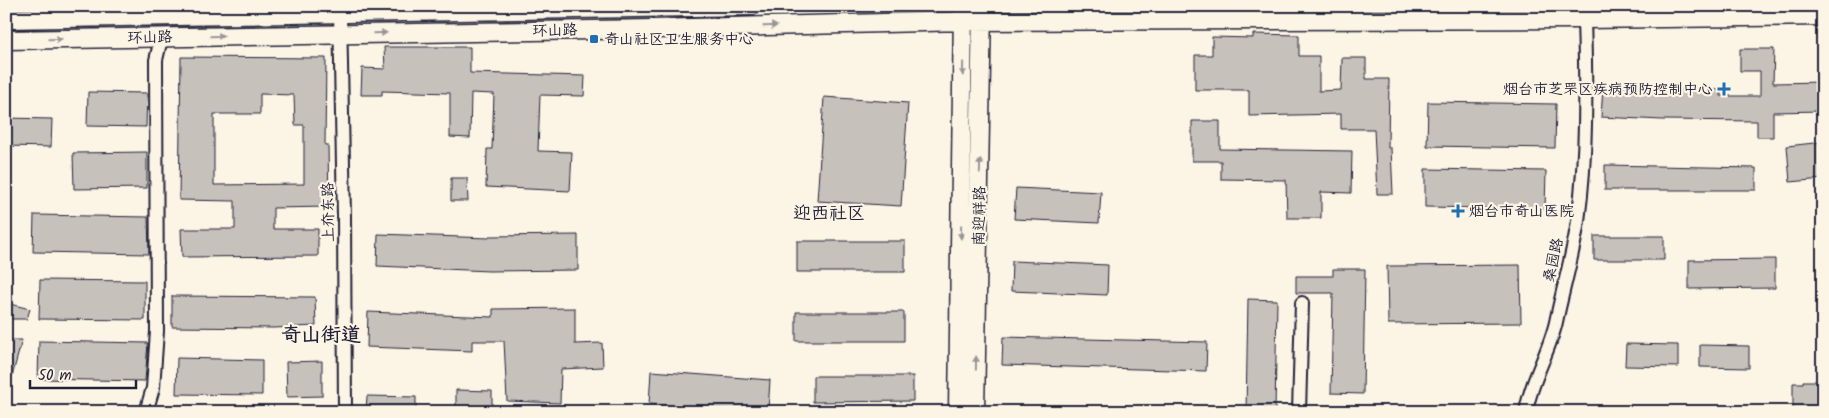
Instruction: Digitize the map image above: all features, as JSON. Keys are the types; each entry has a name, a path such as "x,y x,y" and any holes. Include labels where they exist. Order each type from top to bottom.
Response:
{"main road":[{"name":"环山路","path":"6,19 751,6"},
{"name":"环山路","path":"6,40 653,29 963,13 1584,20 1823,16"},
{"name":"南迎祥路","path":"958,412 963,13"},
{"name":"南迎祥路","path":"975,412 982,13"}],"street":[{"name":"上夼东路","path":"340,12 345,412"},
{"name":"桑园路","path":"1526,412 1528,398 1553,332 1578,222 1583,168 1584,20"},
{"path":"146,412 153,388 157,331 156,60 160,43 170,36"},
{"path":"1299,412 1302,303"}],"building":[{"path":"1253,34 1299,35 1299,56 1319,56 1319,91 1341,90 1342,58 1366,58 1366,79 1389,79 1388,148 1391,148 1393,194 1377,194 1374,129 1341,129 1341,114 1249,116 1249,90 1195,90 1195,55 1212,55 1212,37 1253,38"},
{"path":"384,47 470,47 470,73 585,76 584,96 540,95 538,151 572,152 570,191 486,187 487,149 492,149 494,94 471,93 470,138 450,137 450,93 382,91 382,95 361,95 362,68 385,69"},
{"path":"1740,49 1774,49 1773,83 1823,82 1823,111 1773,112 1773,137 1757,137 1757,121 1601,117 1603,87 1680,91 1680,89 1721,90 1721,96 1760,96 1760,71 1740,71"},
{"path":"181,57 326,58 325,145 328,145 329,207 273,208 273,229 318,229 318,256 182,257 181,229 235,229 235,201 179,200","holes":["260,94 294,95 295,125 304,125 304,184 214,185 214,114 260,114"]},
{"path":"88,92 147,93 146,127 87,126"},
{"path":"824,97 908,103 901,206 817,201"},
{"path":"1428,102 1556,104 1555,148 1427,146"},
{"path":"6,118 52,119 51,147 6,146"},
{"path":"1192,121 1220,121 1220,149 1352,151 1351,193 1321,192 1321,218 1287,218 1286,180 1221,179 1221,161 1192,161"},
{"path":"1823,142 1823,179 1790,182 1787,146"},
{"path":"147,152 147,188 74,189 73,153"},
{"path":"1605,165 1756,168 1756,190 1605,190"},
{"path":"1425,169 1546,171 1545,209 1425,207"},
{"path":"451,178 467,178 468,201 451,201"},
{"path":"1016,188 1101,192 1099,223 1014,219"},
{"path":"34,215 148,217 149,254 33,252"},
{"path":"378,234 489,238 489,236 578,235 578,270 489,271 377,266"},
{"path":"1594,236 1664,236 1664,260 1594,260"},
{"path":"797,241 905,241 905,272 797,272"},
{"path":"1775,259 1775,288 1689,289 1689,260"},
{"path":"1012,261 1108,265 1107,295 1011,291"},
{"path":"1520,265 1521,323 1388,324 1387,266"},
{"path":"1333,269 1365,269 1363,394 1331,393 1333,293 1296,293 1296,276 1333,276"},
{"path":"40,280 145,281 145,320 39,319"},
{"path":"172,296 315,297 316,326 274,328 172,327"},
{"path":"1248,299 1277,300 1275,412 1246,412"},
{"path":"6,303 30,309 27,319 6,319"},
{"path":"575,308 575,344 602,343 603,367 561,369 560,403 507,401 504,341 472,341 472,351 367,347 368,312 493,317 493,309"},
{"path":"796,312 904,312 904,341 796,341"},
{"path":"1003,337 1207,342 1206,371 1002,365"},
{"path":"6,340 22,340 10,384 6,384"},
{"path":"39,341 148,343 145,381 38,379"},
{"path":"1626,344 1678,345 1678,367 1625,366"},
{"path":"1700,345 1749,346 1749,368 1700,367"},
{"path":"177,358 262,360 262,395 176,394"},
{"path":"322,361 322,396 287,397 286,362"},
{"path":"651,371 770,380 768,412 649,404"},
{"path":"813,376 913,376 913,401 813,402"},
{"path":"1803,381 1817,381 1817,384 1821,384 1821,390 1823,390 1823,409 1793,409 1793,383 1803,383"},
{"path":"456,390 492,391 492,412 456,412"},
{"path":"367,396 416,397 416,412 366,412"}],"place":[{"name":"奇山社区卫生服务中心","path":"594,39"},
{"name":"烟台市芝罘区疾病预防控制中心","path":"1724,89"},
{"name":"烟台市奇山医院","path":"1458,211"}],"district":[{"name":"迎西社区","path":"829,213"},
{"name":"奇山街道","path":"321,334"}]}
